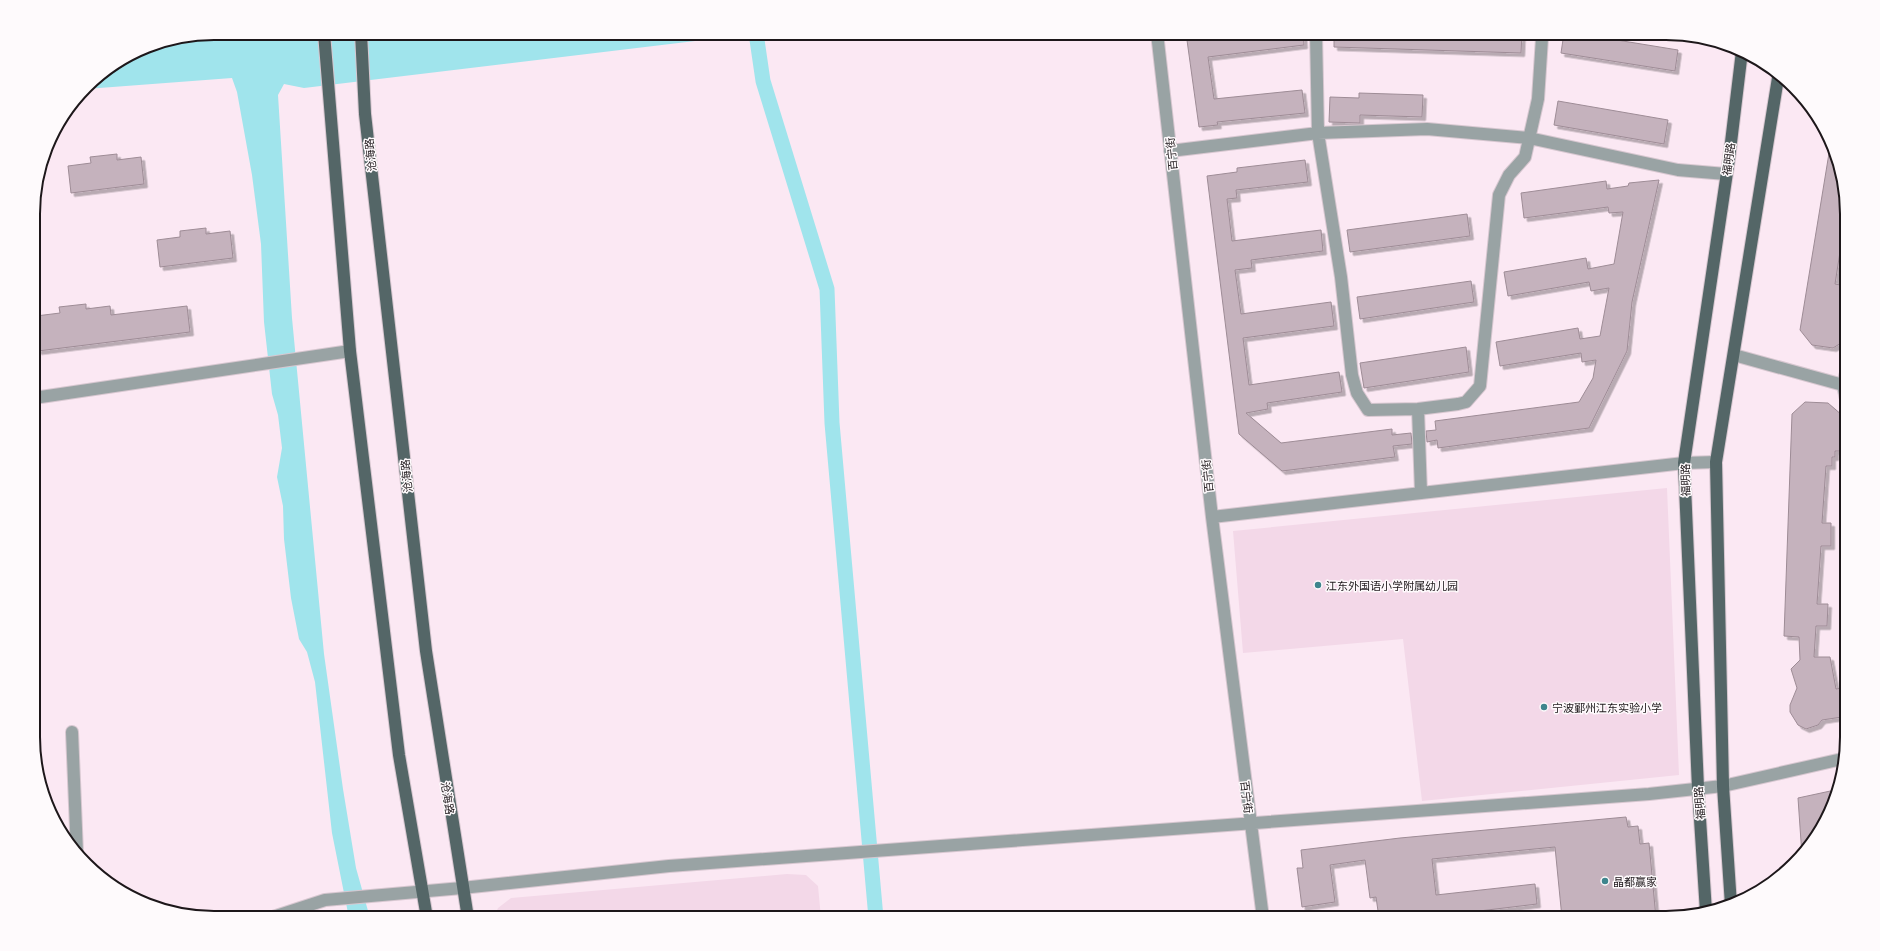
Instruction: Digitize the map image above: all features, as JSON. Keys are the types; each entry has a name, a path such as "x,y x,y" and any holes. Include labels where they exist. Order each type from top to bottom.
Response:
{"main road":[{"path":"325,40 350,352 399,755 426,911"},
{"name":"沧海路","path":"360,40 365,114 426,651 467,911"},
{"name":"福明路","path":"1706,906 1698,788 1684,463 1726,174 1741,57"},
{"path":"1731,899 1723,786 1716,462 1778,80"}],"street":[{"name":"百宁街","path":"1158,40 1212,517 1262,911"},
{"path":"1316,40 1318,133 1341,277 1352,375 1357,393 1368,410 1418,409 1466,402 1480,386 1499,195 1509,175 1525,157 1538,99 1542,40"},
{"path":"1170,151 1318,133 1427,129 1529,138 1678,170 1726,174"},
{"path":"40,397 350,352"},
{"path":"1734,355 1840,384"},
{"path":"1418,409 1421,493"},
{"path":"1212,517 1684,463 1716,462"},
{"path":"72,732 77,844"},
{"path":"292,911 331,899 462,888 669,866 1649,794 1723,786 1839,760"}],"shaded area":[{"name":"宁波鄞州江东实验小学","path":"1667,488 1679,775 1422,801 1403,639 1243,653 1233,531"},
{"path":"787,874 806,875 818,886 820,911 497,911 498,908 511,898"}],"water":[{"path":"203,40 703,40 304,88 284,84 278,95 292,318 324,654 356,868 368,911 348,911 332,833 315,682 307,652 299,639 291,598 284,539 283,506 277,477 282,448 278,415 272,394 264,322 261,244 252,175 237,92 232,78 94,88 117,69 148,53 180,43"}],"building":[{"path":"1187,40 1304,40 1304,45 1208,57 1214,99 1302,90 1305,113 1217,122 1218,125 1199,127"},
{"path":"1334,40 1522,40 1521,53 1334,47"},
{"path":"1563,40 1617,40 1678,50 1675,71 1561,53"},
{"path":"1359,93 1423,95 1422,117 1360,115 1360,123 1329,122 1330,97 1359,98"},
{"path":"1558,101 1668,120 1664,144 1554,125"},
{"path":"1829,153 1837,180 1840,203 1840,252 1835,284 1840,285 1840,344 1833,348 1812,345 1800,330"},
{"path":"117,154 117,160 141,157 144,184 71,193 68,166 91,163 90,157"},
{"path":"1305,160 1308,182 1236,190 1237,198 1227,199 1232,241 1321,230 1323,251 1251,260 1252,268 1235,270 1241,314 1331,302 1334,326 1243,338 1249,385 1339,372 1342,392 1267,403 1268,409 1246,413 1281,443 1392,429 1392,435 1411,433 1412,444 1393,446 1395,457 1282,471 1239,434 1207,176 1237,172 1237,168"},
{"path":"1659,180 1632,302 1627,351 1589,428 1438,448 1437,440 1427,442 1426,431 1436,430 1435,421 1579,402 1593,378 1596,360 1582,362 1581,353 1500,366 1496,342 1578,328 1580,339 1600,336 1609,288 1591,291 1589,282 1508,296 1504,272 1586,258 1588,269 1614,264 1623,212 1609,213 1608,207 1524,218 1521,193 1606,181 1607,189 1628,186 1629,183"},
{"path":"1467,214 1470,236 1350,252 1347,230"},
{"path":"206,228 206,234 230,231 233,258 160,267 157,240 180,237 180,231"},
{"path":"1471,281 1474,302 1360,319 1357,297"},
{"path":"86,304 86,309 110,306 111,315 187,306 190,332 40,351 40,316 60,313 59,307"},
{"path":"1466,347 1469,372 1364,388 1360,363"},
{"path":"1805,402 1828,403 1840,413 1840,451 1835,451 1835,457 1832,457 1832,466 1826,466 1822,523 1831,523 1831,546 1821,546 1817,604 1828,604 1827,626 1816,626 1814,657 1830,657 1836,689 1840,688 1840,717 1822,720 1818,725 1806,729 1798,725 1790,712 1790,705 1797,688 1791,669 1800,660 1799,637 1784,636 1792,414"},
{"path":"1832,791 1817,824 1801,846 1798,798"},
{"path":"1626,817 1628,827 1638,826 1640,844 1649,843 1655,911 1561,911 1555,847 1432,859 1436,895 1535,884 1537,904 1479,911 1378,911 1376,897 1370,898 1365,860 1330,865 1335,902 1302,907 1297,868 1303,868 1301,850 1400,838"}],"waterway":[{"path":"757,40 763,81 827,289 832,423 875,911"}],"place":[{"name":"江东外国语小学附属幼儿园","path":"1318,585"},
{"name":"宁波鄞州江东实验小学","path":"1544,707"},
{"name":"晶都赢家","path":"1605,881"}]}
